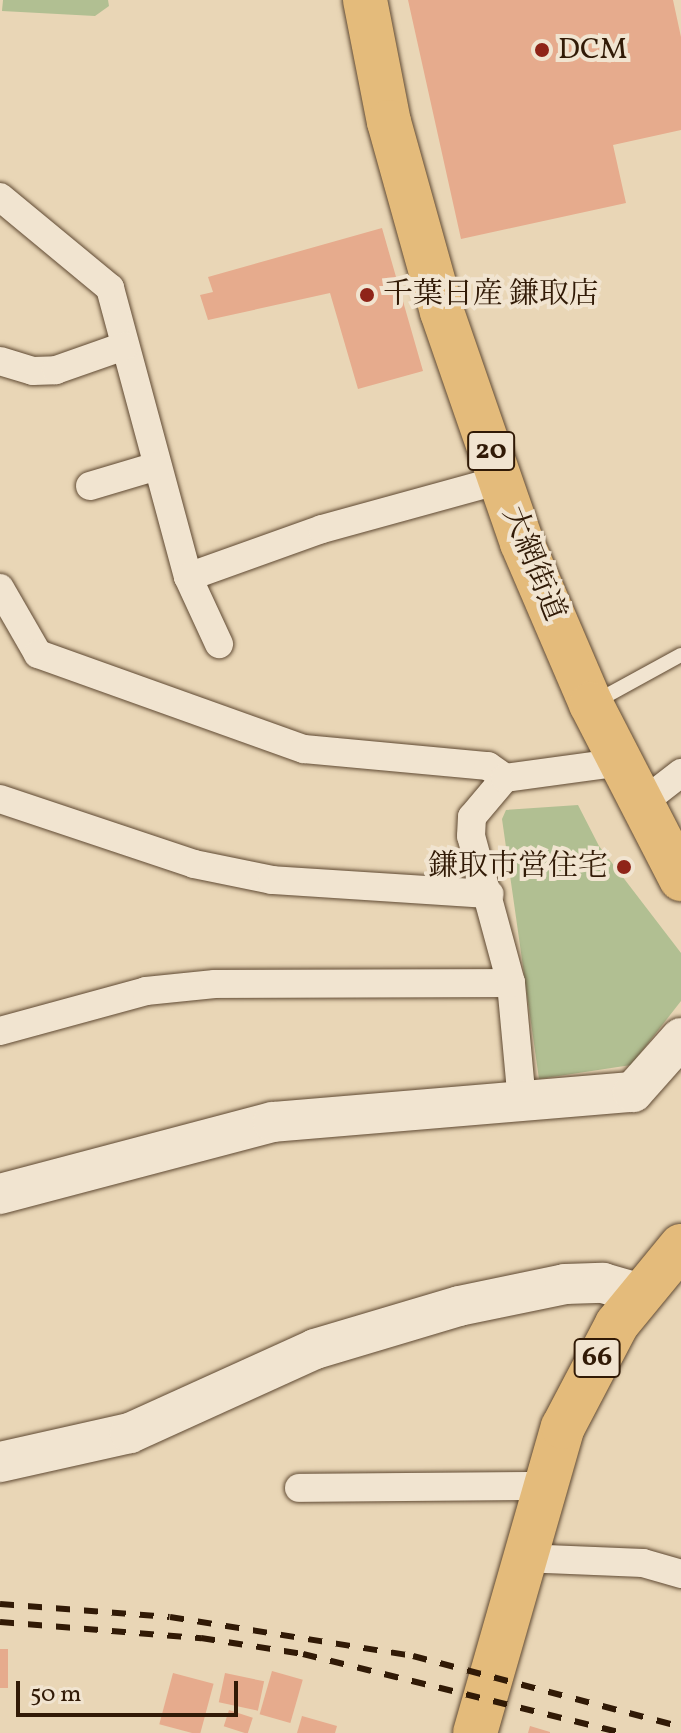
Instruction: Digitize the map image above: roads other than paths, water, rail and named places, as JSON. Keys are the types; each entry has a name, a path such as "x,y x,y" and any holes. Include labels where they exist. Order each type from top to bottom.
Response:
{"main road":[{"name":"大網街道","path":"365,0 389,122 442,312 500,480 591,704 681,879"},
{"name":"66","path":"475,1733 543,1486 582,1386 639,1293 681,1246"}],"street":[{"path":"0,197 110,288 188,577 219,644"},
{"path":"0,361 23,369 56,370 124,346"},
{"path":"90,486 157,466"},
{"path":"188,577 322,529 500,480"},
{"path":"0,588 38,654 304,749 488,766 505,778"},
{"path":"522,1102 511,983 490,894 471,836 472,817 505,778 622,762"},
{"path":"641,804 681,773"},
{"path":"0,799 194,864 272,880 490,894"},
{"path":"0,1031 146,991 215,984 511,983"},
{"path":"0,1194 273,1122 633,1092 681,1038"},
{"path":"0,1462 130,1433 315,1349 459,1306 565,1284 603,1283 639,1293"},
{"path":"299,1488 543,1486"},
{"path":"522,1558 643,1563 681,1574"}],"lane":[{"path":"591,704 681,655"}],"railway":[{"path":"0,1604 170,1617 413,1656 681,1727"},
{"path":"0,1622 201,1638 303,1654 622,1733"}],"place":[{"name":"DCM","path":"542,50"},
{"name":"千葉日産 鎌取店","path":"367,295"},
{"name":"鎌取市営住宅","path":"624,867"}]}
